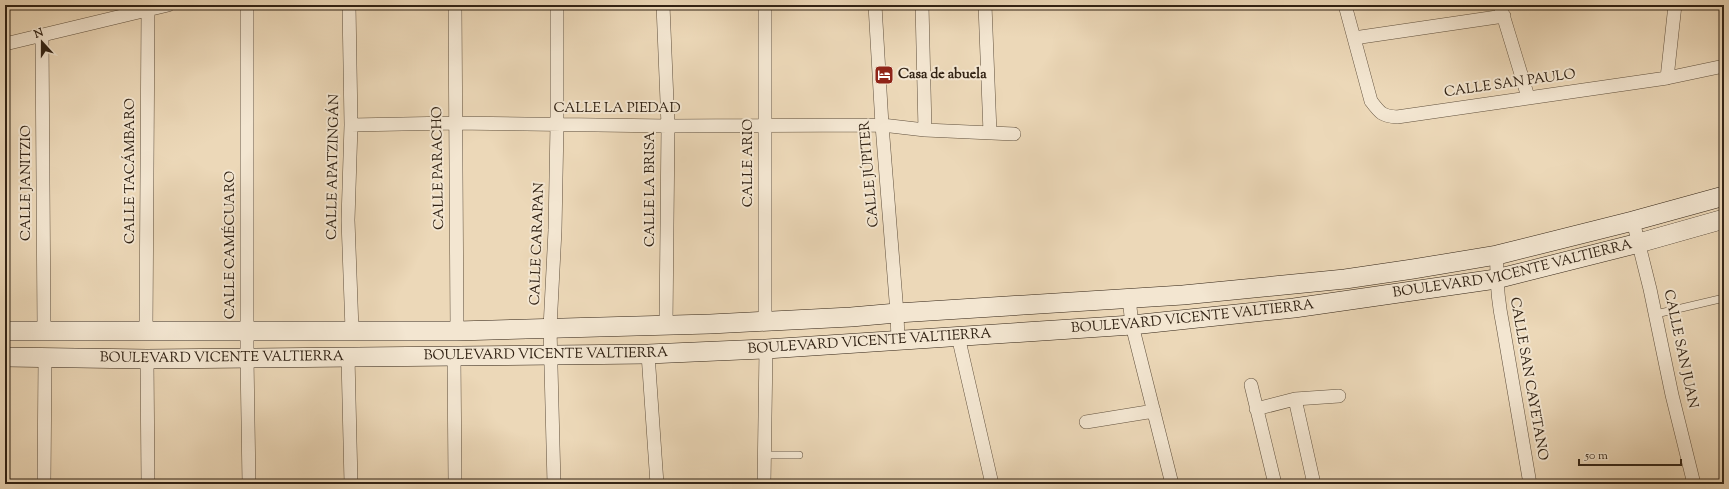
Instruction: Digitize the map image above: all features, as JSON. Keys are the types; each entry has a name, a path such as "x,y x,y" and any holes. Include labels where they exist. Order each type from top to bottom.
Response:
{"main road":[{"name":"BOULEVARD VICENTE VALTIERRA","path":"5,330 457,331 666,325 843,318 897,313 1183,295 1345,279 1497,255 1633,221 1724,196"},
{"name":"BOULEVARD VICENTE VALTIERRA","path":"5,357 146,359 648,354 766,349 1132,325 1294,308 1496,278 1639,243 1724,219"}],"street":[{"path":"5,44 168,5"},
{"name":"CALLE CAMÉCUARO","path":"248,5 247,358 249,484"},
{"name":"CALLE APATZINGÁN","path":"349,5 351,125 348,220 352,330"},
{"name":"CALLE PARACHO","path":"455,5 454,123 457,331"},
{"name":"CALLE CARAPAN","path":"554,484 550,328 558,125 557,5"},
{"name":"CALLE LA BRISA","path":"663,5 668,126 666,325"},
{"name":"CALLE ARIO","path":"765,5 765,321"},
{"name":"CALLE JÚPITER","path":"875,5 882,125 898,340"},
{"path":"922,5 925,130"},
{"path":"985,5 990,133"},
{"path":"1345,5 1354,38 1502,10 1528,97"},
{"path":"1666,78 1675,5"},
{"name":"CALLE TACÁMBARO","path":"146,331 148,10"},
{"name":"CALLE JANITZIO","path":"42,35 44,330"},
{"name":"CALLE SAN PAULO","path":"1354,38 1372,101 1378,111 1385,116 1397,117 1666,78 1724,66"},
{"name":"CALLE LA PIEDAD","path":"351,125 454,123 668,126 882,125 925,130 1014,134"},
{"name":"CALLE SAN JUAN","path":"1633,221 1656,314 1672,395 1694,484"},
{"name":"CALLE SAN CAYETANO","path":"1497,255 1496,278 1498,304 1504,326 1530,484"},
{"path":"1129,298 1132,325 1172,484"},
{"path":"958,336 992,484"},
{"path":"764,484 763,455 766,349"},
{"path":"648,354 657,484"},
{"path":"454,355 455,484"},
{"path":"348,357 351,484"},
{"path":"44,484 45,358"},
{"path":"146,359 148,484"},
{"path":"1251,385 1275,484"},
{"path":"1256,409 1295,400 1339,396"},
{"path":"1295,400 1314,484"},
{"path":"1086,422 1154,411"}],"lane":[{"path":"1656,314 1724,298"},
{"path":"763,455 799,455"}],"place":[{"name":"Casa de abuela","path":"884,75"}]}
